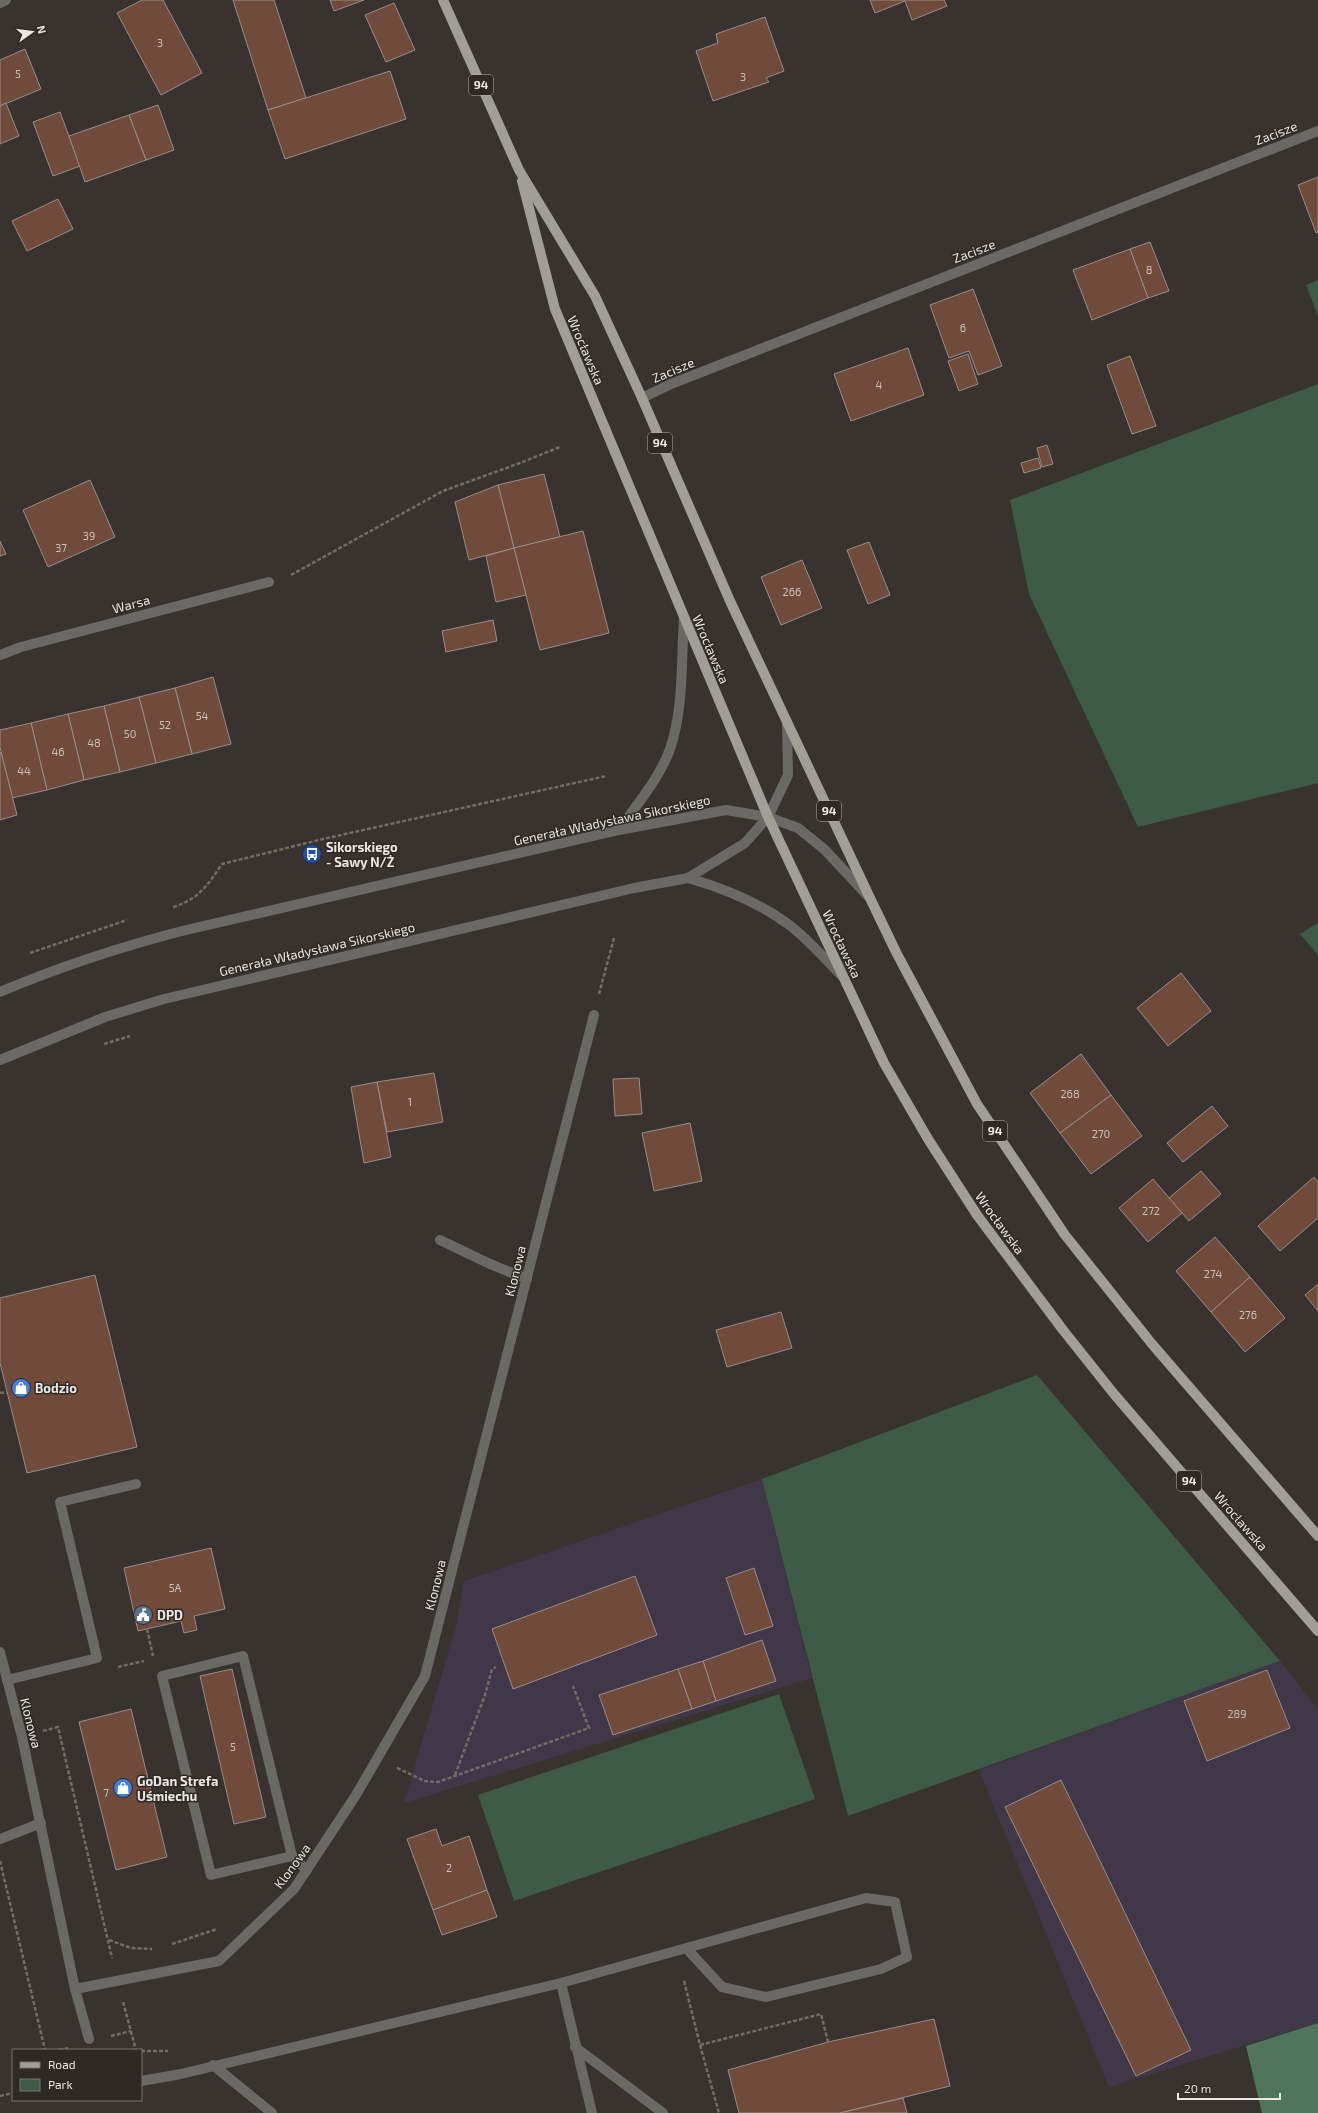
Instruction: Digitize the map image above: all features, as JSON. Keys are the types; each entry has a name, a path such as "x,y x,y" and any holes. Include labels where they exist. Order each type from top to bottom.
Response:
{"main road":[{"name":"Wrocławska","path":"443,0 519,170 595,296 642,398 727,594 787,723 896,952 977,1104 1065,1235 1152,1344 1318,1536"},
{"name":"Wrocławska","path":"519,170 555,309 768,817 884,1063 928,1139 977,1214 1063,1330 1114,1394 1318,1631"}],"street":[{"path":"0,3 6,0"},
{"name":"Zacisze","path":"642,398 671,384 1318,130"},
{"name":"Warsa","path":"0,655 21,647 269,582"},
{"path":"619,830 662,767 676,728 679,706 684,618"},
{"path":"787,723 788,775 768,817 798,828 824,849 870,898"},
{"name":"Generała Władysława Sikorskiego","path":"0,992 35,977 120,947 174,933 619,830 726,810 768,817"},
{"name":"Generała Władysława Sikorskiego","path":"0,1060 105,1017 164,999 634,888 688,878 745,842 768,817"},
{"path":"688,878 712,885 756,904 789,924 843,977"},
{"name":"Klonowa","path":"76,1989 219,1961 294,1889 356,1795 425,1676 594,1015"},
{"path":"440,1240 490,1264 527,1279"},
{"path":"7,1680 97,1658 60,1502 136,1484"},
{"name":"Klonowa","path":"0,1652 22,1737 76,1989 89,2039"},
{"path":"292,1856 211,1875 162,1676 243,1656 292,1856 307,1870"},
{"path":"0,1839 41,1824"},
{"path":"142,2081 561,1982 687,1949 866,1898 895,1902 907,1957 881,1969 766,1996 722,1987 687,1949"},
{"path":"561,1982 592,2113"},
{"path":"576,2047 663,2113"},
{"path":"213,2065 272,2113"}],"path":[{"path":"269,582 295,574 443,491 560,447"},
{"path":"166,909 187,903 205,890 222,864 330,837 606,776"},
{"path":"28,954 104,926 132,919"},
{"path":"594,1015 614,938"},
{"path":"98,1046 135,1034"},
{"path":"0,1393 7,1392"},
{"path":"147,1629 154,1659"},
{"path":"97,1658 111,1669 146,1661"},
{"path":"455,1776 485,1695 492,1669 496,1667"},
{"path":"377,1759 424,1781 438,1782 589,1728 573,1686"},
{"path":"22,1737 58,1727 108,1940 136,2049"},
{"path":"0,1860 45,2049"},
{"path":"168,1945 220,1927"},
{"path":"108,1940 131,1948 154,1949"},
{"path":"700,2045 719,2113"},
{"path":"0,2096 12,2093"}],"shaded area":[{"path":"762,1479 812,1678 404,1803 456,1626 464,1581"},
{"path":"1280,1661 1318,1709 1318,2023 1109,2087 979,1770"}],"green space":[{"path":"1318,280 1318,316 1306,285"},
{"path":"1318,384 1318,783 1138,827 1029,594 1010,500"},
{"path":"1318,923 1318,955 1300,934"},
{"path":"1037,1375 1280,1661 848,1816 762,1479"},
{"path":"779,1694 815,1799 514,1901 478,1795"},
{"path":"1318,2023 1318,2113 1262,2113 1246,2046"}],"building":[{"path":"142,0 163,0 202,73 161,95 117,13"},
{"path":"233,0 274,0 306,98 268,110"},
{"path":"330,0 364,0 334,11"},
{"path":"870,0 944,0 947,6 912,20 905,1 875,13"},
{"path":"394,3 415,50 386,62 365,15"},
{"path":"765,17 784,71 766,78 769,82 713,101 696,51 718,43 716,34"},
{"path":"25,49 41,89 0,106 0,60"},
{"path":"390,71 406,119 285,159 268,110"},
{"path":"6,103 19,136 0,144 0,106"},
{"path":"158,105 174,150 146,160 129,115"},
{"path":"60,112 80,166 53,176 33,122"},
{"path":"129,115 146,160 85,182 69,136"},
{"path":"1318,177 1318,232 1316,233 1298,185"},
{"path":"58,199 73,229 27,251 12,221"},
{"path":"1150,242 1169,291 1148,298 1130,249"},
{"path":"1130,249 1148,298 1092,320 1073,270"},
{"path":"973,289 1002,366 978,375 969,351 949,358 930,305"},
{"path":"908,348 924,395 851,421 834,374"},
{"path":"968,354 978,384 959,391 948,361"},
{"path":"1130,356 1156,426 1132,434 1107,365"},
{"path":"1047,445 1053,464 1042,467 1037,448"},
{"path":"1038,458 1041,468 1024,473 1021,463"},
{"path":"544,474 560,537 514,548 498,485"},
{"path":"90,480 115,537 48,567 23,510"},
{"path":"498,485 514,548 469,560 455,502"},
{"path":"583,531 609,633 540,650 514,548"},
{"path":"0,541 6,554 0,556"},
{"path":"869,542 890,595 868,604 847,550"},
{"path":"514,548 526,595 496,602 486,556"},
{"path":"802,560 822,608 781,625 761,577"},
{"path":"493,620 497,641 446,652 442,631"},
{"path":"213,677 231,744 192,754 175,688"},
{"path":"175,688 192,754 156,763 139,697"},
{"path":"139,697 156,763 120,772 104,706"},
{"path":"104,706 120,772 84,780 68,714"},
{"path":"68,714 84,780 47,790 31,723"},
{"path":"31,723 47,790 12,798 0,747 0,730"},
{"path":"1,752 17,815 0,820 0,753"},
{"path":"1181,973 1211,1011 1168,1046 1137,1008"},
{"path":"1081,1054 1111,1095 1060,1133 1030,1093"},
{"path":"434,1073 443,1122 387,1132 377,1082"},
{"path":"639,1078 642,1114 615,1116 613,1079"},
{"path":"377,1082 391,1157 364,1163 351,1087"},
{"path":"1111,1095 1142,1136 1091,1174 1060,1133"},
{"path":"1212,1106 1228,1126 1183,1162 1167,1143"},
{"path":"690,1123 702,1181 654,1191 642,1133"},
{"path":"1201,1171 1221,1194 1189,1221 1169,1198"},
{"path":"1314,1177 1318,1182 1318,1218 1280,1251 1258,1226"},
{"path":"1153,1179 1182,1213 1148,1242 1119,1208"},
{"path":"1215,1237 1250,1277 1211,1312 1176,1271"},
{"path":"95,1275 137,1447 27,1473 0,1363 0,1298"},
{"path":"1250,1277 1285,1318 1245,1352 1211,1312"},
{"path":"1318,1284 1318,1311 1305,1295"},
{"path":"781,1312 792,1348 727,1367 716,1330"},
{"path":"211,1548 225,1609 194,1616 197,1630 184,1633 181,1621 138,1631 124,1568"},
{"path":"754,1568 773,1626 745,1635 726,1578"},
{"path":"635,1576 657,1635 513,1689 492,1629"},
{"path":"762,1640 776,1681 716,1701 703,1661"},
{"path":"703,1661 716,1701 692,1709 678,1669"},
{"path":"232,1669 266,1817 234,1824 200,1676"},
{"path":"678,1669 692,1709 613,1735 599,1695"},
{"path":"1267,1670 1290,1728 1207,1761 1184,1701"},
{"path":"131,1709 167,1857 116,1870 79,1722"},
{"path":"1061,1780 1191,2050 1136,2076 1005,1807"},
{"path":"436,1829 442,1846 469,1836 487,1890 433,1910 407,1839"},
{"path":"487,1890 497,1917 442,1935 433,1910"},
{"path":"934,2019 950,2086 840,2113 739,2113 728,2070 828,2042"},
{"path":"903,2098 907,2113 840,2113"}],"place":[{"name":"Sikorskiego - Sawy N/Ż","path":"312,854"},
{"name":"Bodzio","path":"21,1388"},
{"name":"DPD","path":"143,1615"},
{"name":"GoDan Strefa Uśmiechu","path":"123,1788"}]}
